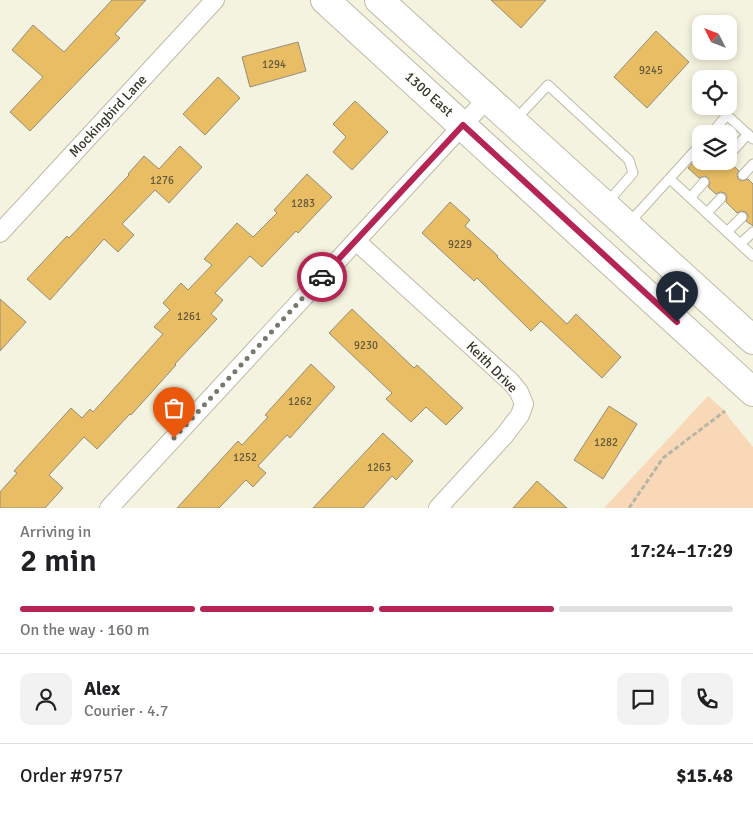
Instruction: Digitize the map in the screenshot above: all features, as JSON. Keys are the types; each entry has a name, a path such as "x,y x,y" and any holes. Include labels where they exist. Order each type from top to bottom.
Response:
{"main road":[{"name":"1300 East","path":"325,0 753,392"},
{"path":"379,0 626,226 751,335"}],"street":[{"name":"Mockingbird Lane","path":"0,233 215,0"},
{"path":"109,508 487,99"},
{"name":"Keith Drive","path":"356,241 511,382 519,392 524,404 520,415 509,431 438,508"}],"lane":[{"path":"513,123 548,85 628,160 633,173 604,206"},
{"path":"718,125 727,116 750,136 737,148"},
{"path":"626,226 692,154"},
{"path":"743,175 753,164"},
{"path":"670,179 753,256"},
{"path":"691,197 704,182"},
{"path":"707,213 721,198"},
{"path":"727,232 742,218"},
{"path":"740,244 753,232"}],"path":[{"path":"629,508 663,458 725,411"}],"shaded area":[{"path":"708,396 725,411 753,447 753,508 604,508"}],"building":[{"path":"112,0 146,0 115,34 120,38 30,131 10,112 43,77 12,50 33,25 64,52"},
{"path":"491,0 546,0 521,28"},
{"path":"656,31 689,62 647,108 614,77"},
{"path":"298,42 306,71 250,87 242,57"},
{"path":"218,77 240,98 205,135 183,114"},
{"path":"355,101 388,132 352,170 333,152 346,137 333,124"},
{"path":"180,146 202,167 169,203 155,190 122,224 134,235 118,252 104,239 50,300 27,279 67,236 69,238 129,175 144,156 159,169"},
{"path":"692,163 692,170 737,169 739,171 737,174 738,179 742,181 748,179 753,184 753,226 746,221 748,216 746,212 741,211 737,213 726,202 727,197 725,193 720,192 716,194 708,187 710,183 708,178 705,176 699,178 688,168"},
{"path":"307,174 332,197 262,267 250,256 215,293 223,300 211,314 217,319 131,415 97,449 84,437 49,475 63,488 45,508 0,508 0,492 17,473 14,471 71,408 82,418 90,409 93,412 163,334 154,327 170,310 163,303 181,283 188,290 212,265 204,259 237,223 253,237 277,213 274,210"},
{"path":"450,202 470,220 465,226 567,324 576,314 621,357 602,378 541,321 531,331 477,278 474,281 422,233"},
{"path":"0,299 26,322 0,351"},
{"path":"352,309 414,368 417,365 463,408 446,425 426,407 411,422 386,399 392,393 329,333"},
{"path":"311,364 335,387 290,438 287,435 258,466 266,473 253,487 246,480 219,508 177,508 238,441 242,445 268,417 265,415"},
{"path":"609,406 637,424 603,479 574,460"},
{"path":"383,433 413,461 396,480 392,476 363,508 313,508"},
{"path":"537,481 567,508 513,508"}],"way so far":[{"path":"174,438 322,277"}],"route":[{"path":"322,277 463,125 677,322"}]}
